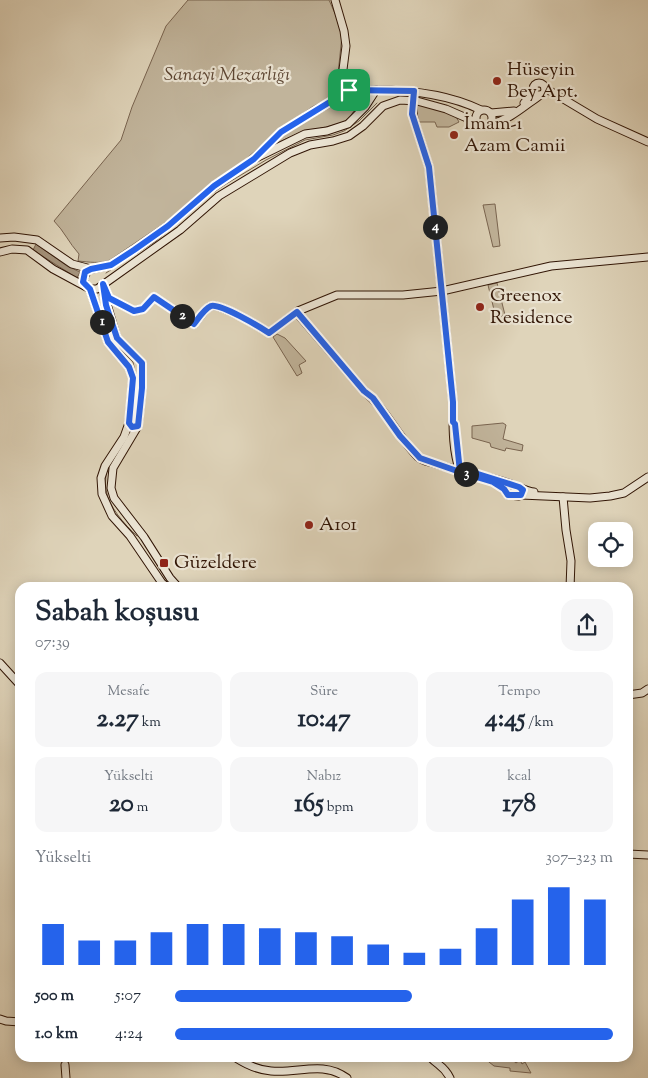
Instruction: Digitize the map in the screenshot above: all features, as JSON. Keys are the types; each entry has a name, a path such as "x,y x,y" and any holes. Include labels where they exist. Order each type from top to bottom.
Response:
{"main road":[{"path":"335,0 344,31 346,46 340,93"},
{"path":"571,105 545,88 543,84 538,83 534,86 538,94 571,105 597,120 648,142"},
{"path":"491,114 512,112 538,94 545,92 545,88"},
{"path":"254,159 281,132 333,100 340,93 349,90 414,91 460,102 481,110 488,110 493,119 490,124"},
{"path":"161,582 130,536 112,516 102,494 101,478 105,466 124,437 129,423 133,378 129,367 108,342 89,288 83,282 83,275 93,269 111,265 134,250 168,226 214,186 254,159 305,134 327,131 348,124 365,107 376,90"},
{"path":"414,91 412,101 414,120 429,167 453,402 452,425 457,464 460,472"},
{"path":"0,252 12,249 27,250 53,269 89,288 97,289 180,230 219,196 290,153 310,145 349,136 363,126 383,106 400,100 424,102 484,126 498,122 516,113 538,94"},
{"path":"478,123 476,116 481,110"},
{"path":"0,238 14,237 38,240 72,264 93,269 102,274 112,325 117,338 142,363 142,388 138,426 113,468 111,488 114,498 140,531 174,582"},
{"path":"103,284 109,298 134,311 143,309 154,297 194,324 210,306 218,306 250,321 269,333 297,312 337,295 403,295 442,291 551,266 648,257"},
{"path":"297,312 364,391 373,398 400,436 420,458 476,478 493,482 504,489 508,495 522,493 540,496 590,498 624,493 648,477"},
{"path":"129,423 132,427 138,426"},
{"path":"471,475 478,474 511,484 522,493"},
{"path":"504,489 506,485 511,484"},
{"path":"563,497 571,561 570,582"},
{"path":"0,663 15,680"},
{"path":"633,694 642,693 648,689"},
{"path":"633,854 648,855"},
{"path":"0,1019 15,1022"},
{"path":"0,1025 15,1026"},
{"path":"235,1062 245,1068 272,1076 310,1071 326,1073 340,1078"},
{"path":"243,1062 252,1067 272,1072 311,1068 326,1069 347,1078"},
{"path":"435,1062 445,1068 450,1078"},
{"path":"65,1065 66,1078"}],"green space":[{"name":"Sanayi Mezarlığı","path":"188,0 329,0 342,36 336,92 332,97 312,107 277,132 238,166 215,180 169,220 110,260 98,262 78,261 79,254 54,221 121,140 132,107 166,26"},
{"path":"358,92 369,93 367,100 353,112 350,118 342,123 297,134 272,145 289,130"},
{"path":"418,102 455,115 459,122 449,127 437,127 435,122 419,122 416,111"},
{"path":"495,204 500,246 493,247 483,205"},
{"path":"497,283 505,315 496,318 488,285"},
{"path":"277,334 285,338 306,361 299,365 302,373 297,376 273,337"},
{"path":"503,423 506,425 503,439 523,445 522,451 506,448 505,451 491,447 490,443 472,438 472,426"},
{"path":"489,1062 521,1062 522,1064 525,1062 531,1073 510,1071 510,1068 494,1066"}],"shaded area":[{"path":"36,244 67,266 80,272 77,278 33,250"}],"waterway":[{"path":"106,273 156,241 211,194 226,184 266,160 305,140 344,131 359,121 377,103"},
{"path":"101,306 112,341 133,362 136,376"},
{"path":"133,424 136,382"},
{"path":"106,474 106,488 110,503 122,521 137,536"}],"place":[{"name":"Hüseyin Bey Apt.","path":"497,81"},
{"name":"İmam-ı Azam Camii","path":"454,135"},
{"name":"Greenox Residence","path":"480,307"},
{"name":"A101","path":"309,525"},
{"name":"Güzeldere","path":"164,563"}],"route":[{"path":"349,90 340,93 333,100 281,132 254,159 214,186 168,226 134,250 111,265 88,270 83,275 83,282 90,289 108,342 129,367 133,378 130,426 134,428 138,426 142,388 142,363 117,338 106,305 103,284 109,298 134,311 143,309 154,297 194,324 210,306 218,306 258,325 269,333 297,312 364,391 373,398 400,436 420,458 460,472 471,475 478,474 519,487 523,490 519,496 508,495 504,489 493,482 460,472 455,424 453,422 453,402 433,198 429,167 412,114 414,91 349,90"}]}
